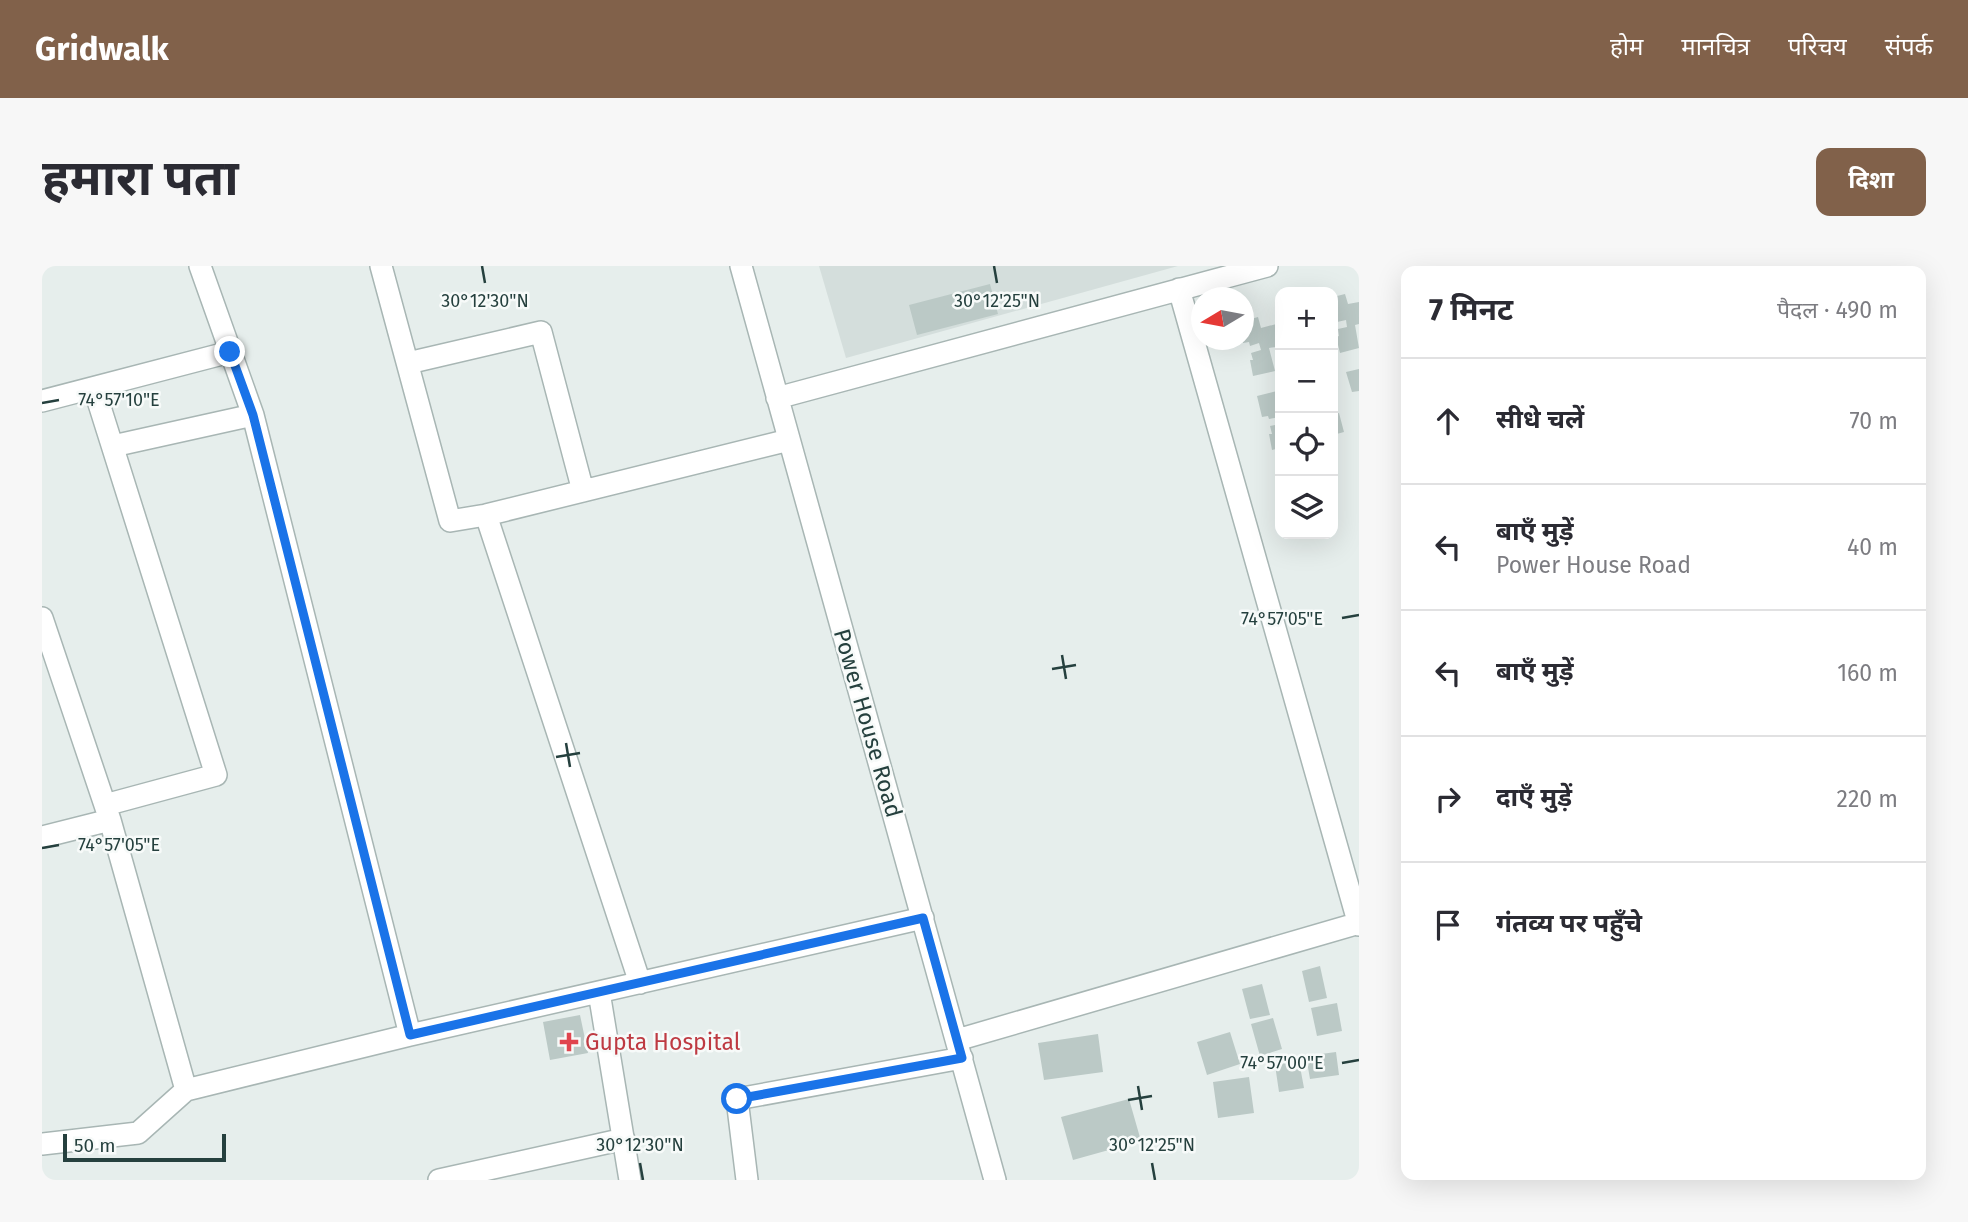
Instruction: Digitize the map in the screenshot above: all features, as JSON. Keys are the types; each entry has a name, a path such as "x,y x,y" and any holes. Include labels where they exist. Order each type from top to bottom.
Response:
{"street":[{"path":"200,266 253,415 410,1035"},
{"path":"382,266 450,521 486,515 789,440"},
{"name":"Power House Road","path":"741,266 995,1180"},
{"path":"777,398 1267,266"},
{"path":"747,1180 737,1099 959,1049 1359,923 1179,289"},
{"path":"408,363 541,332 583,491"},
{"path":"42,401 230,352"},
{"path":"42,837 216,775 94,388"},
{"path":"113,446 253,415"},
{"path":"486,515 640,983"},
{"path":"42,618 107,812 186,1090"},
{"path":"42,1144 138,1133 186,1090 410,1035 923,918"},
{"path":"599,992 630,1180"},
{"path":"439,1180 624,1139"}],"shaded area":[{"path":"819,266 1178,266 846,358"}],"building":[{"path":"990,284 998,314 917,335 909,305"},
{"path":"1345,294 1348,304 1359,302 1359,324 1355,325 1359,348 1340,353 1338,329 1347,327 1346,320 1338,322 1338,296"},
{"path":"1258,317 1261,328 1275,324 1275,347 1269,348 1275,371 1253,376 1251,353 1261,350 1259,343 1254,345 1254,318"},
{"path":"1359,369 1359,391 1352,392 1346,372"},
{"path":"1275,392 1275,418 1262,417 1257,396"},
{"path":"1338,413 1344,432 1338,434"},
{"path":"1275,425 1275,449 1272,450 1269,434 1272,434 1270,426"},
{"path":"1320,966 1327,998 1309,1002 1302,971"},
{"path":"1262,984 1270,1015 1250,1019 1242,989"},
{"path":"1337,1003 1342,1031 1317,1036 1311,1008"},
{"path":"580,1015 588,1053 550,1060 543,1022"},
{"path":"1273,1018 1282,1049 1260,1056 1251,1024"},
{"path":"1230,1032 1240,1064 1207,1075 1197,1042"},
{"path":"1098,1034 1103,1072 1044,1080 1038,1043"},
{"path":"1336,1052 1339,1075 1310,1079 1306,1056"},
{"path":"1299,1061 1304,1088 1279,1092 1275,1065"},
{"path":"1249,1077 1254,1113 1218,1118 1213,1082"},
{"path":"1129,1099 1141,1141 1073,1160 1061,1117"}],"place":[{"name":"Gupta Hospital","path":"569,1042"}],"route":[{"path":"230,352 253,415 410,1035 923,918 962,1058 737,1099"}]}
